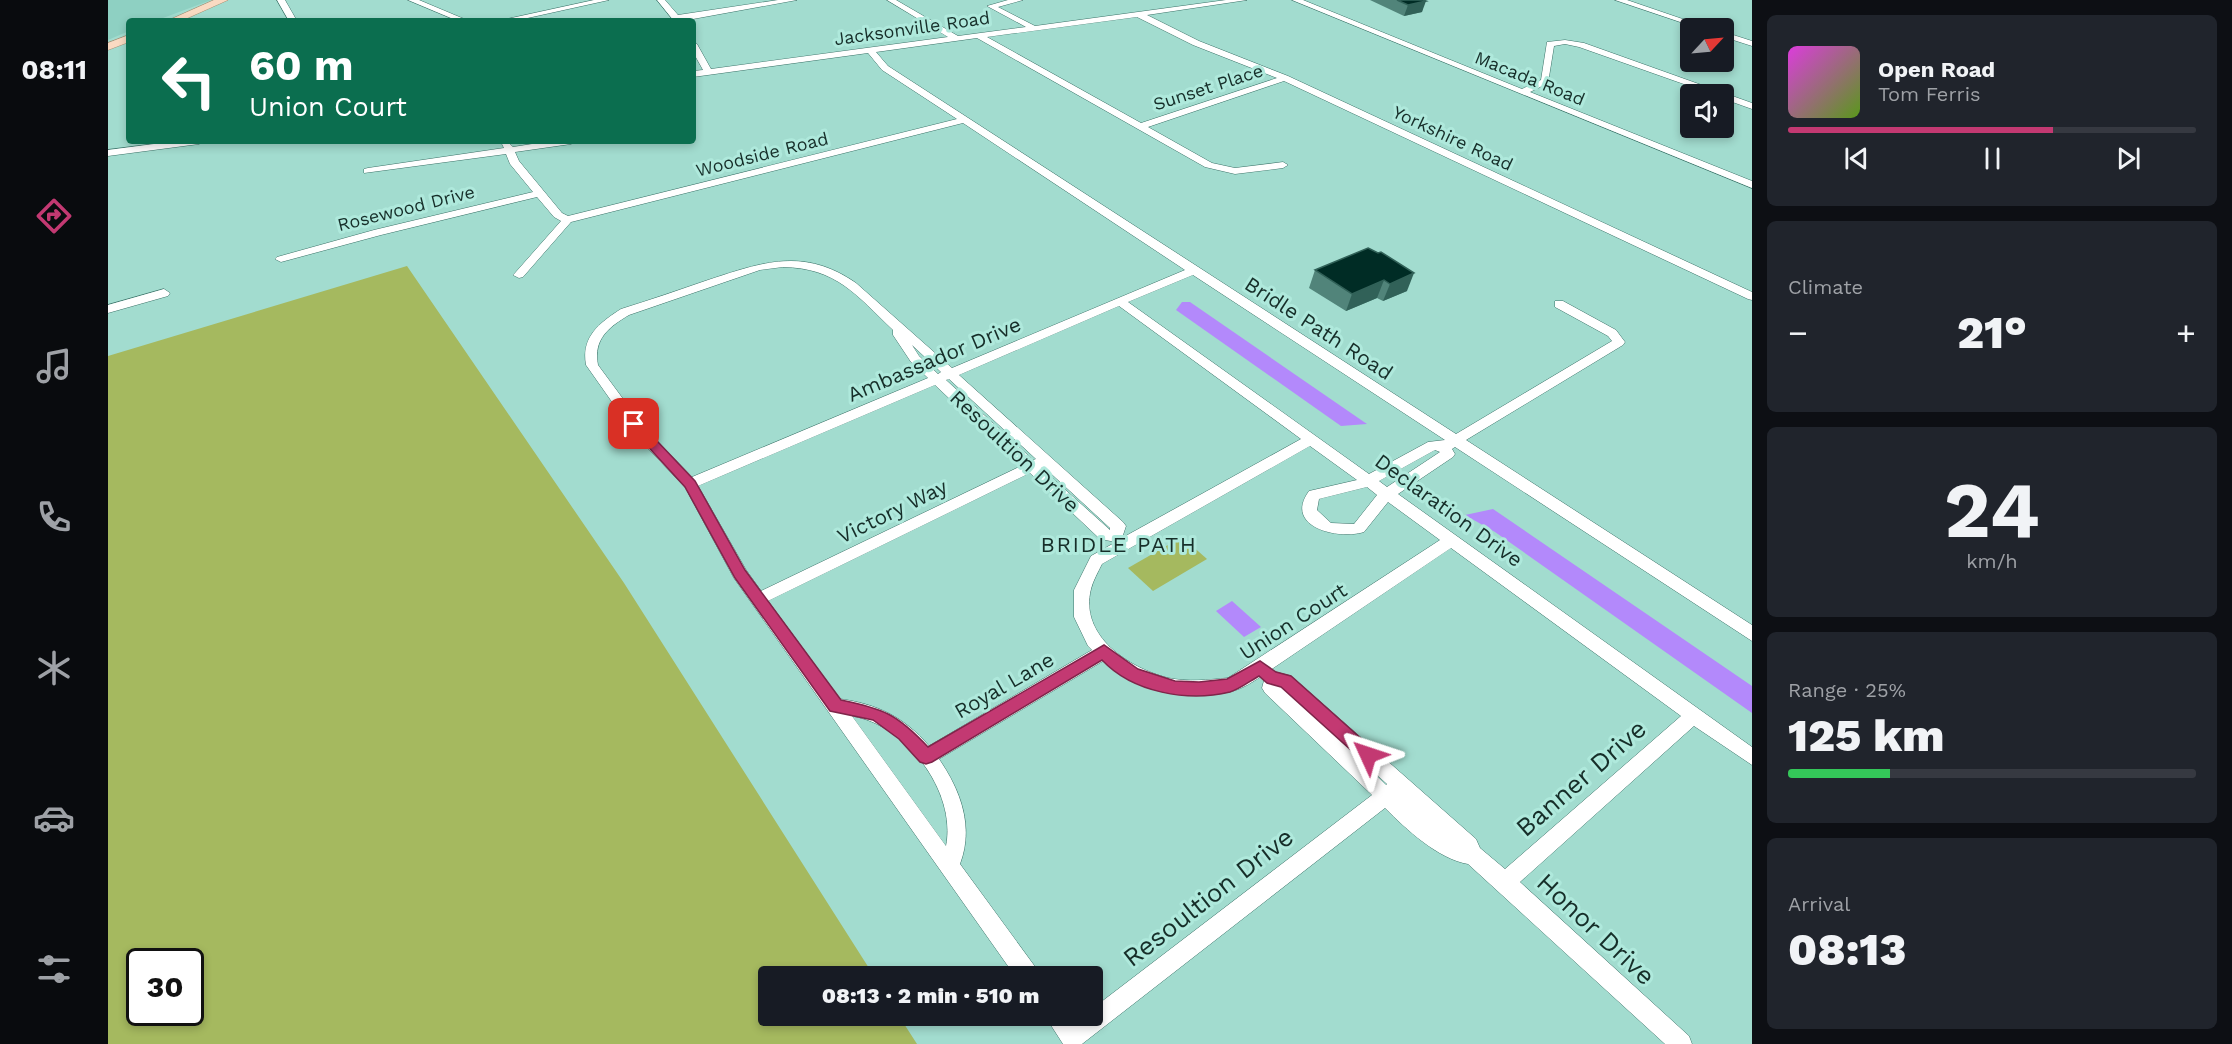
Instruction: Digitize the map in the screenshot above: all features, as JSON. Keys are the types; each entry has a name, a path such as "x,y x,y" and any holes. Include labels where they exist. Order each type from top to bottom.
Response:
{"main road":[{"path":"179,18 223,0"},
{"path":"108,47 126,39"}],"street":[{"path":"280,0 291,18"},
{"path":"412,0 458,18"},
{"path":"423,4 435,0"},
{"path":"557,0 565,8"},
{"path":"517,18 605,0"},
{"path":"661,0 676,18"},
{"path":"683,18 793,0"},
{"path":"891,0 957,39"},
{"path":"1019,0 991,6 1034,28"},
{"name":"Jacksonville Road","path":"696,74 1243,0"},
{"name":"Macada Road","path":"1296,0 1752,185"},
{"path":"1619,0 1680,20"},
{"name":"Yorkshire Road","path":"1138,14 1196,43 1285,78 1752,296"},
{"path":"979,36 1195,157 1222,169 1235,171 1283,165"},
{"path":"1734,38 1752,44"},
{"path":"1522,92 1545,81 1550,44 1565,42 1590,47 1692,84"},
{"path":"696,50 708,72"},
{"name":"Bridle Path Road","path":"870,50 885,68 1194,270 1450,444 1752,634"},
{"name":"Sunset Place","path":"1140,126 1285,78"},
{"path":"1734,100 1752,106"},
{"name":"Woodside Road","path":"567,220 965,120"},
{"path":"108,153 150,144"},
{"path":"368,171 507,146 533,144"},
{"path":"507,146 514,162 558,214 567,220 519,275"},
{"name":"Rosewood Drive","path":"281,259 378,232 540,193"},
{"name":"Resoultion Drive","path":"1021,966 758,599 725,548 690,484 641,433 592,365 590,354 594,338 614,318 625,312 758,267 798,263 818,266 838,274 898,329 906,333 944,376 1038,463 1105,535 1120,539"},
{"name":"Ambassador Drive","path":"690,484 1194,270"},
{"path":"108,309 164,293"},
{"name":"Declaration Drive","path":"1119,301 1752,757"},
{"path":"1450,444 1448,454 1403,482 1375,506 1363,525 1351,531 1328,528 1310,511 1309,502 1314,495 1369,480 1433,445 1450,444 1618,342 1612,333 1559,304"},
{"name":"Union Court","path":"1311,439 1120,539 1096,560 1086,578 1081,597 1085,623 1104,652 1113,661 1133,674 1154,683 1175,688 1199,689 1229,685 1266,673 1452,540"},
{"name":"Victory Way","path":"758,599 1038,463"},
{"name":"Royal Lane","path":"926,757 1104,652"},
{"name":"Honor Drive","path":"1266,673 1286,681 1393,790 1469,846 1473,855 1682,1044"},
{"path":"836,706 877,714 905,734 938,772 955,809 957,842 949,866"},
{"name":"Banner Drive","path":"1504,882 1694,715"},
{"name":"Resoultion Drive","path":"1103,1014 1393,790"},
{"name":"Resoultion Drive","path":"1063,1026 1072,1038 1088,1026"}],"shaded area":[{"path":"108,0 211,0 163,18 126,18 126,32 108,40"},
{"path":"1182,302 1190,302 1367,424 1341,426 1176,310"},
{"path":"1493,509 1752,686 1752,713 1495,532 1465,515"},
{"path":"1232,601 1261,627 1244,637 1216,611"}],"green space":[{"path":"407,266 624,583 868,966 758,966 758,1026 905,1026 917,1044 108,1044 108,356"},
{"path":"1182,537 1207,559 1153,591 1128,568"}],"building":[{"path":"1397,0 1423,0 1426,1 1408,5"},
{"path":"1368,248 1378,253 1381,252 1414,273 1390,284 1384,280 1352,294 1315,270"}],"district":[{"name":"BRIDLE PATH","path":"1119,544"}],"route":[{"path":"634,424 690,484 740,574 836,706 877,714 905,734 926,757 1104,652 1125,670 1154,683 1175,688 1199,689 1229,685 1260,668 1272,678 1286,681 1368,755"}]}
